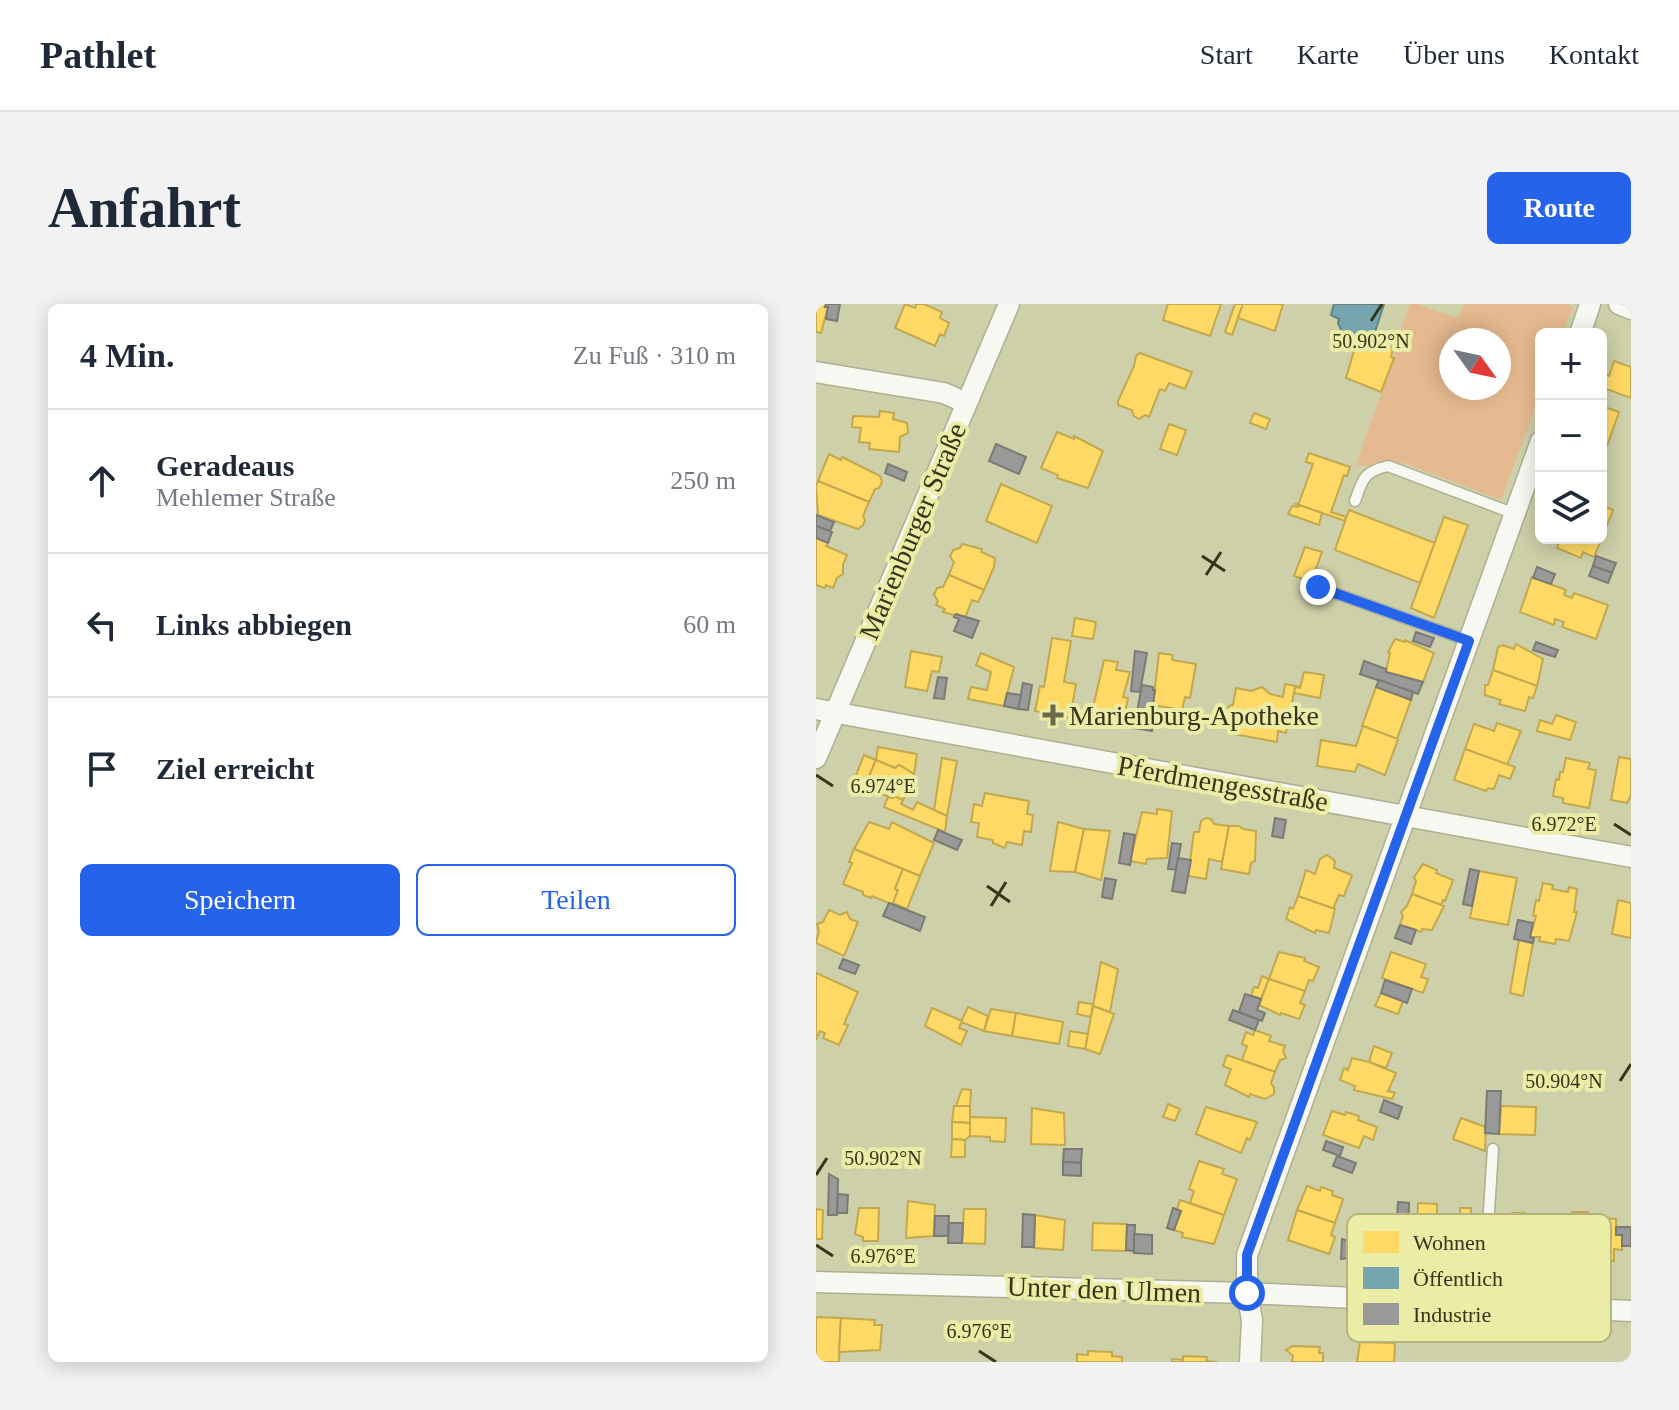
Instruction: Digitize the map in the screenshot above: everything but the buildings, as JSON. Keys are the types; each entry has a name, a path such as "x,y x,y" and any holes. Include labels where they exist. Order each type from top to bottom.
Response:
{"street":[{"name":"Marienburger Straße","path":"816,758 826,710 1009,304"},
{"path":"1582,328 1590,304"},
{"path":"1619,304 1631,309"},
{"path":"816,372 944,393 966,403"},
{"path":"1250,1362 1252,1320 1247,1293 1247,1255 1535,458"},
{"name":"Pferdmengesstraße","path":"826,710 1631,857"},
{"name":"Unter den Ulmen","path":"816,1282 1347,1298"},
{"name":"Unter den Ulmen","path":"1611,1310 1631,1311"}],"lane":[{"path":"1355,501 1363,479 1371,470 1388,466 1515,514"},
{"path":"1318,587 1469,641"},
{"path":"1489,1214 1493,1149"}],"shaded area":[{"path":"1410,304 1458,318 1464,304 1565,304 1573,307 1564,328 1535,328 1535,408 1501,500 1404,463 1356,465"}],"place":[{"name":"Marienburg-Apotheke","path":"1053,715"}],"route":[{"path":"1247,1293 1247,1255 1469,641 1318,587"}]}
